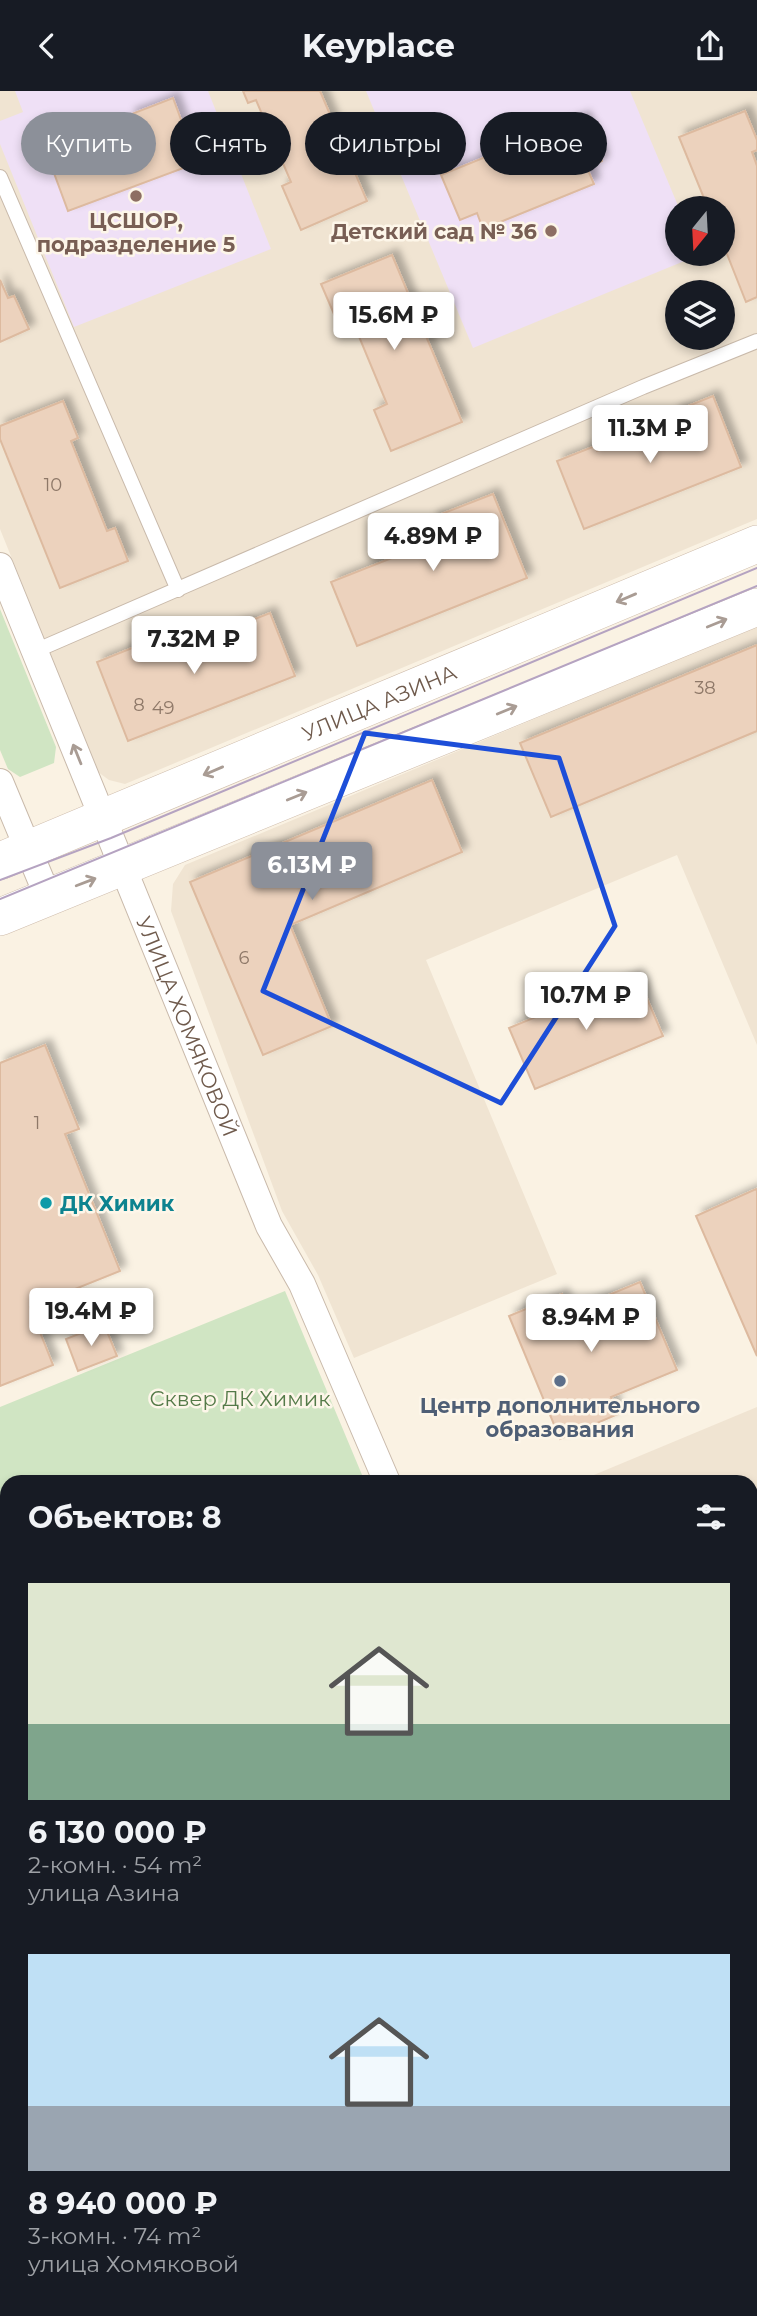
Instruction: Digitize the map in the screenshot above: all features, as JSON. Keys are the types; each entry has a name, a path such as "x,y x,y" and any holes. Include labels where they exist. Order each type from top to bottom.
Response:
{"main road":[{"name":"УЛИЦА АЗИНА","path":"14,855 757,544"},
{"path":"0,917 757,607"}],"street":[{"name":"УЛИЦА ХОМЯКОВОЙ","path":"0,566 269,1226 302,1284 384,1475"},
{"path":"0,782 14,855 48,897"}],"lane":[{"path":"0,177 178,590"},
{"path":"35,652 643,387 757,341"}],"highlighted area":[{"path":"365,733 559,758 615,926 501,1103 263,991"}],"shaded area":[{"path":"0,91 757,91 757,519 125,784 109,780 98,772 0,529"},
{"name":"ЦСШОР, подразделение 5","path":"15,91 208,91 216,112 170,112 170,175 241,175 271,249 74,327 0,144 0,121 21,113 21,175 156,175 156,112 23,112"},
{"name":"Детский сад № 36","path":"366,91 630,91 674,196 665,196 665,266 672,266 473,348 401,175 466,175 466,112 375,112"},
{"path":"757,626 757,1045 677,855 426,960 557,1274 354,1358 318,1275 282,1211 171,911 173,884 185,865"},
{"path":"757,1407 757,1475 594,1475"}],"green space":[{"path":"0,609 56,747 54,763 20,777 8,769 0,750"},
{"name":"Сквер ДК Химик","path":"285,1291 362,1475 0,1475 0,1407"}],"building":[{"path":"243,91 320,91 329,112 305,112 305,175 356,175 367,201 301,230 282,186 291,182 288,175 291,175 291,112 261,112 256,100 248,103"},
{"path":"173,98 178,112 170,112 170,173 68,211 55,175 156,175 156,112 137,112"},
{"path":"745,111 757,140 757,150 752,152 757,166 757,297 746,302 732,266 735,266 735,196 703,196 679,137"},
{"path":"480,159 480,175 590,175 594,184 483,229 477,213 460,220 441,175 466,175 466,165"},
{"path":"392,255 462,422 391,451 374,410 387,404 353,322 340,328 321,284"},
{"path":"0,280 8,298 14,296 29,329 0,342"},
{"path":"713,396 741,467 584,529 557,461 595,446 597,451 676,420 673,412"},
{"path":"63,401 78,438 71,441 107,531 115,528 128,561 60,588 0,439 0,426"},
{"path":"493,494 527,578 357,646 331,582 440,539 431,518"},
{"path":"270,613 295,676 128,741 97,662 152,640 158,657"},
{"path":"757,645 757,731 551,817 520,743"},
{"path":"432,780 462,852 290,925 332,1026 263,1055 190,882"},
{"path":"637,975 663,1036 535,1089 509,1028"},
{"name":"ДК Химик","path":"45,1045 79,1129 65,1134 120,1271 30,1307 53,1365 0,1386 0,1063"},
{"path":"756,1189 757,1191 757,1356 696,1216"},
{"path":"640,1282 677,1370 611,1397 618,1414 560,1439 509,1316 562,1294 570,1311"},
{"path":"104,1324 117,1356 78,1371 66,1339"}],"tram line":[{"path":"0,880 111,838 757,568"},
{"path":"0,899 757,586"}],"place":[{"name":"ЦСШОР, подразделение 5","path":"136,196"},
{"name":"Детский сад № 36","path":"551,231"},
{"name":"ДК Химик","path":"46,1203"},
{"name":"Центр дополнительного образования","path":"560,1381"}]}
